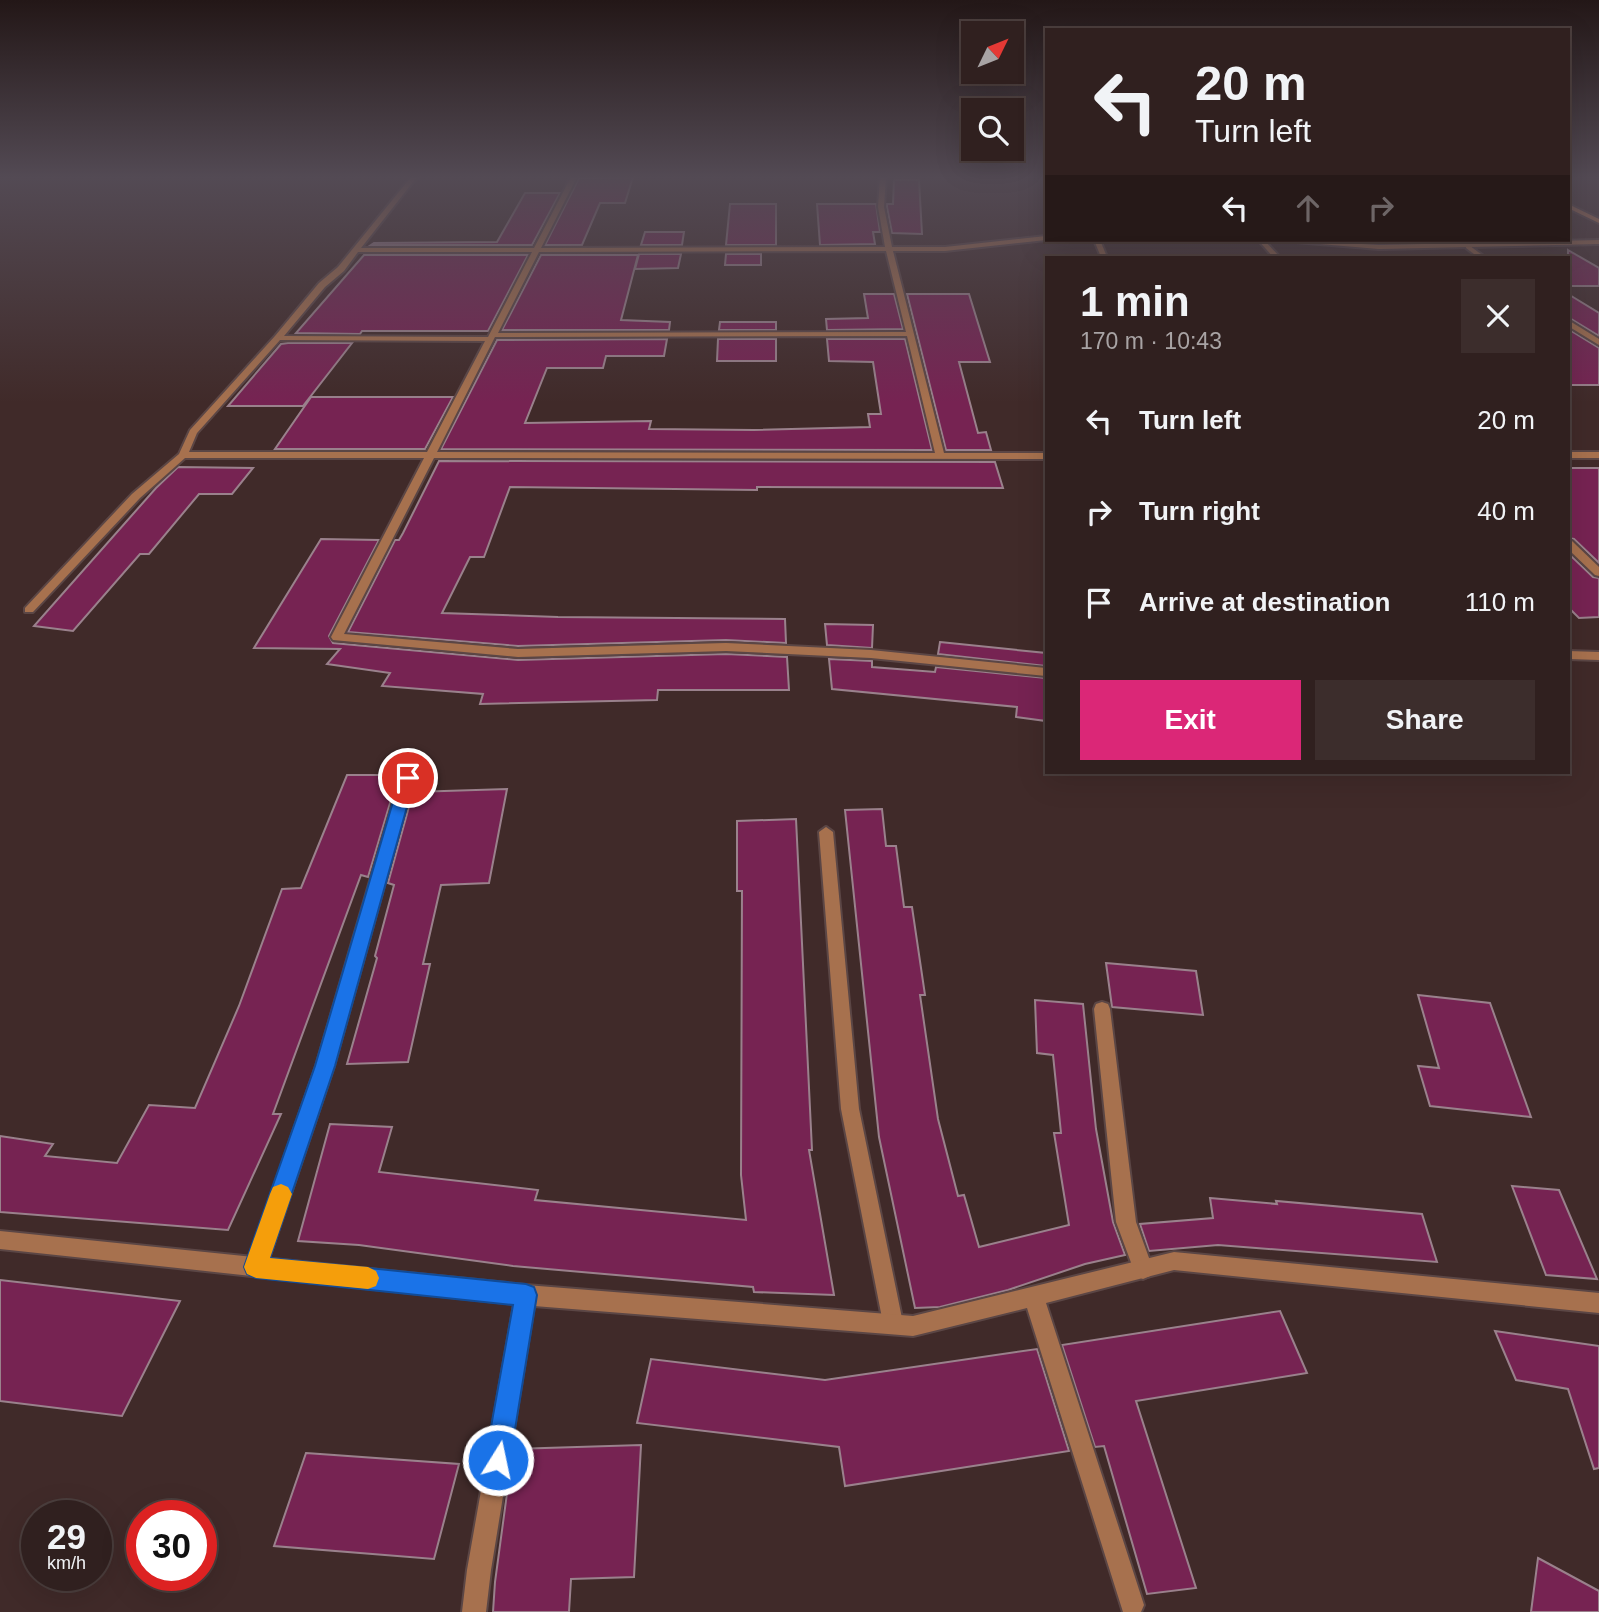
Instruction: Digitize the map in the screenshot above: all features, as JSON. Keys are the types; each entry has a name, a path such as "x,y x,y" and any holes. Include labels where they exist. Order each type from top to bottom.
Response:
{"street":[{"path":"29,610 136,496 183,455 193,432 354,252"},
{"path":"534,252 337,637 445,649 518,653 726,648 871,654 1045,672"},
{"path":"890,252 940,455"},
{"path":"1570,323 1599,343"},
{"path":"278,338 910,334"},
{"path":"183,455 1045,456"},
{"path":"1570,455 1599,455"},
{"path":"1570,545 1599,573"},
{"path":"1570,654 1599,656"},
{"path":"256,1267 325,1066 408,778"},
{"path":"826,832 850,1109 893,1323"},
{"path":"1102,1009 1126,1222 1143,1269"},
{"path":"0,1240 526,1295 913,1326 1174,1261 1599,1303"},
{"path":"474,1612 526,1295"},
{"path":"1033,1296 1132,1605"}],"building":[{"path":"1568,252 1572,252 1599,268 1599,286 1570,286"},
{"path":"639,254 681,254 678,268 635,269"},
{"path":"726,254 761,254 761,265 725,265"},
{"path":"364,255 528,255 488,331 296,333"},
{"path":"541,255 638,255 621,320 670,322 669,330 502,330"},
{"path":"864,294 894,294 903,329 827,330 826,319 868,318"},
{"path":"907,294 969,294 990,362 959,362 978,433 986,432 991,450 946,450"},
{"path":"1570,295 1599,313 1599,336 1570,318"},
{"path":"720,322 776,322 776,330 719,330"},
{"path":"1570,330 1599,348 1599,385 1570,385"},
{"path":"667,339 664,356 606,356 603,368 547,368 525,423 651,421 649,429 870,427 868,414 881,414 873,362 829,361 827,339 905,339 932,450 441,449 497,340"},
{"path":"718,339 776,339 776,361 717,361"},
{"path":"352,343 303,406 228,406 281,344"},
{"path":"311,397 453,397 425,449 275,449"},
{"path":"439,461 995,462 1003,488 757,487 757,490 510,487 484,557 470,557 442,613 785,619 786,643 726,640 518,646 348,632"},
{"path":"178,467 253,468 232,494 199,494 149,554 140,554 73,631 34,626 156,488"},
{"path":"1570,468 1599,468 1599,563 1570,538"},
{"path":"321,539 379,540 329,636 333,643 518,660 726,654 787,657 789,690 658,690 657,700 480,704 483,694 382,686 390,673 327,664 340,649 254,648"},
{"path":"1570,555 1593,577 1599,578 1599,617 1579,618 1570,609"},
{"path":"825,624 873,625 872,648 827,645"},
{"path":"940,642 1045,653 1045,666 938,654"},
{"path":"829,659 872,661 872,667 935,672 936,667 1045,678 1045,721 1016,717 1017,707 832,689"},
{"path":"347,775 391,775 385,793 393,793 368,877 361,875 273,1114 281,1114 228,1230 0,1212 0,1136 53,1144 45,1156 117,1163 149,1105 195,1108 239,1006 282,889 301,888"},
{"path":"507,789 489,883 441,885 423,964 430,964 408,1062 347,1064 377,958 375,956 394,885 388,883 413,792"},
{"path":"882,809 886,846 896,846 904,907 912,907 925,995 920,995 938,1119 958,1196 964,1195 979,1247 1069,1225 1054,1133 1061,1133 1053,1055 1037,1053 1035,1000 1083,1004 1096,1129 1113,1222 1125,1255 1085,1264 1008,1290 940,1307 915,1308 879,1137 845,810"},
{"path":"796,819 812,1150 809,1150 834,1295 754,1292 753,1287 513,1266 359,1245 298,1241 330,1124 392,1127 379,1172 538,1190 535,1200 746,1220 741,1175 742,891 737,891 737,821"},
{"path":"1106,963 1196,971 1203,1015 1112,1007"},
{"path":"1418,995 1490,1003 1531,1117 1430,1106 1418,1066 1439,1068"},
{"path":"1512,1186 1559,1190 1597,1279 1546,1275"},
{"path":"1210,1198 1422,1214 1437,1262 1218,1245 1149,1251 1140,1224 1213,1218"},
{"path":"0,1280 180,1301 122,1416 0,1401"},
{"path":"1280,1311 1307,1373 1136,1401 1196,1588 1147,1594 1104,1446 1095,1447 1062,1345"},
{"path":"1495,1331 1599,1346 1599,1468 1594,1469 1568,1389 1516,1380"},
{"path":"1037,1349 1069,1451 845,1486 839,1447 637,1423 651,1359 825,1380"},
{"path":"641,1445 634,1577 571,1579 569,1612 493,1612 513,1449"},
{"path":"306,1453 459,1464 434,1559 274,1546"},
{"path":"1538,1558 1599,1591 1599,1612 1531,1612"}],"slow traffic":[{"path":"281,1194 256,1267 368,1278"}],"route":[{"path":"408,778 325,1066 256,1267 526,1295 498,1460"}]}
